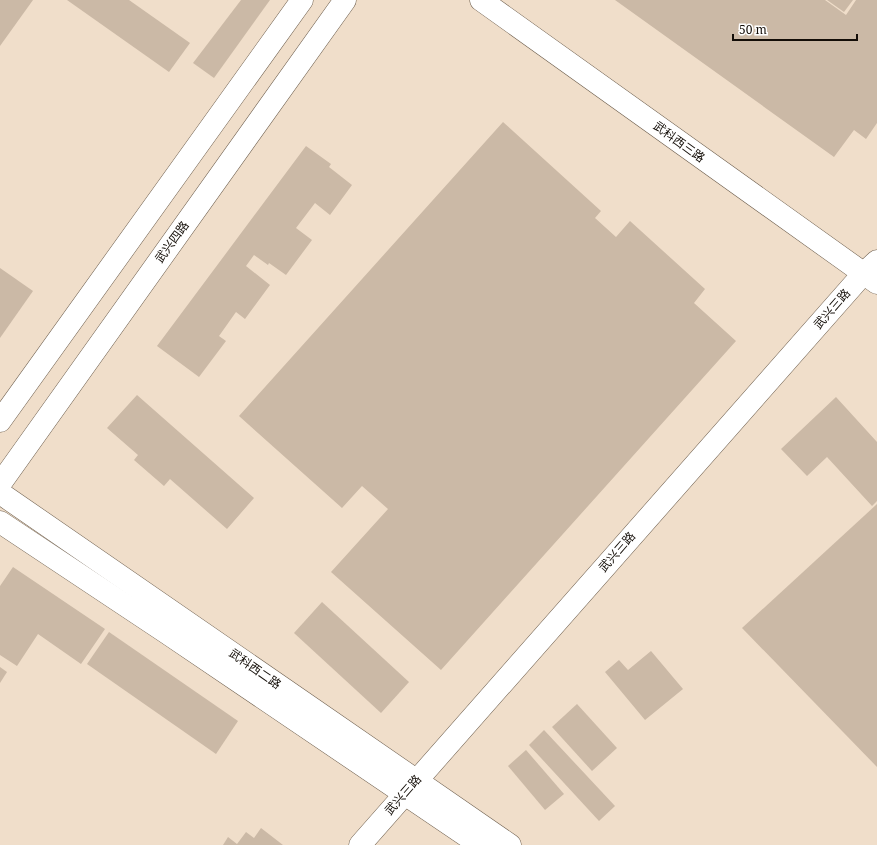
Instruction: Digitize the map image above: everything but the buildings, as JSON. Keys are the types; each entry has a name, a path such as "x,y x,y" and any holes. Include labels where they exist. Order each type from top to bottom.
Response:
{"street":[{"path":"0,421 302,0"},
{"name":"武兴四路","path":"0,484 345,0"},
{"name":"武科西三路","path":"481,0 872,273"},
{"name":"武兴三路","path":"360,845 410,787 872,273"},
{"name":"武科西二路","path":"0,493 410,787 480,845"},
{"name":"武科西二路","path":"0,522 410,787 510,845"}]}
